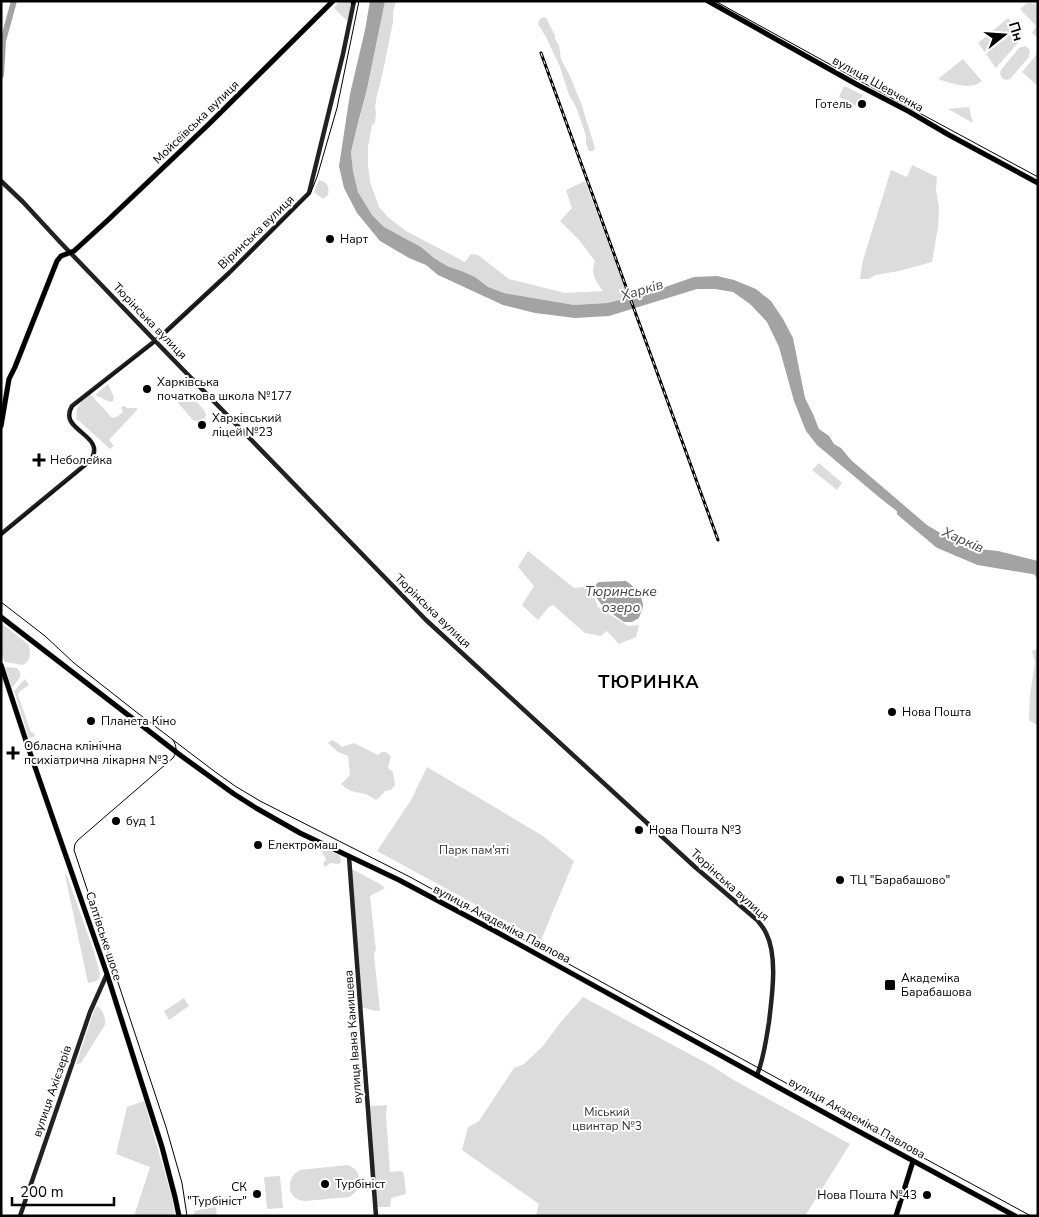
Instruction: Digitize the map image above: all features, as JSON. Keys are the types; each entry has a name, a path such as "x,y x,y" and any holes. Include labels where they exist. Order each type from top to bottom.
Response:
{"main road":[{"name":"Мойсеївська вулиця","path":"1,426 10,375 15,367 57,261 61,256 74,251 180,152 333,1"},
{"name":"вулиця Шевченка","path":"708,1 1038,183"},
{"name":"Віринська вулиця","path":"1,534 91,460 94,450 90,441 69,418 73,405 155,341 228,273 309,193 344,54 354,2"},
{"name":"Тюрінська вулиця","path":"1,181 24,202 155,341 426,620 763,927 767,933 770,946 774,983 765,1052 757,1075"},
{"name":"вулиця Академіка Павлова","path":"1,617 180,755 234,794 300,832 401,881 493,930 1015,1216"},
{"name":"Салтівське шосе","path":"1,665 106,974 162,1147 179,1216"},
{"name":"вулиця Івана Камишева","path":"349,857 376,1216"},
{"name":"вулиця Ахієзерів","path":"20,1216 90,1012 106,974"},
{"path":"896,1216 913,1161"}],"green space":[{"path":"339,1 351,1 347,21 334,8"},
{"path":"385,1 396,1 377,95 375,123 372,125 368,146 370,182 379,207 389,218 406,231 465,262 471,254 478,255 509,279 565,293 603,291 593,274 595,261 579,240 560,221 572,208 566,190 585,181 629,299 607,303 574,305 504,293 488,288 475,277 447,266 421,247 384,227 372,215 358,192 351,152 367,89"},
{"path":"1027,3 1038,4 1038,38 1032,33 1036,26 1020,9"},
{"path":"544,17 547,19 555,35 561,59 581,103 595,148 593,151 589,151 583,126 569,95 560,67 538,24 540,19"},
{"path":"1008,18 1023,37 996,68 978,43"},
{"path":"1025,46 1030,51 1029,57 1010,79 1003,79 1000,74 1001,70 1019,48"},
{"path":"1038,55 1038,86 1022,72"},
{"path":"963,59 982,81 966,86 938,79"},
{"path":"844,86 863,95 857,106 839,97"},
{"path":"969,107 973,123 948,109"},
{"path":"912,165 937,177 938,227 932,262 875,275 869,279 860,279 863,260 891,170 907,177"},
{"path":"319,180 327,185 329,190 328,195 323,199 314,192"},
{"path":"108,384 114,397 113,401 110,402 95,395"},
{"path":"183,392 189,393 204,410 206,415 203,421 193,420 179,404 177,397"},
{"path":"90,394 113,418 123,412 121,407 137,408 109,440 114,446 110,449 77,419 78,407"},
{"path":"819,463 842,483 837,490 812,470"},
{"path":"528,551 574,588 590,586 598,607 628,626 639,625 636,637 619,644 607,631 601,636 585,633 553,605 538,620 522,605 534,586 518,567"},
{"path":"1,623 29,645 29,658 23,665 5,662 1,652"},
{"path":"1038,649 1038,726 1029,720 1030,694 1035,663 1032,651"},
{"path":"5,667 17,668 20,672 20,677 12,688"},
{"path":"25,679 29,685 19,692 18,695 31,732 35,734 34,737 29,738 14,691"},
{"path":"332,740 342,747 354,743 378,755 386,752 391,756 388,768 393,772 395,785 376,800 366,794 344,787 341,784 350,775 348,756 338,752 328,743"},
{"name":"Парк пам'яті","path":"427,767 543,836 574,861 541,940 377,851 411,800"},
{"path":"323,848 339,855 340,863 331,863 325,867 323,864 326,859 322,852"},
{"path":"350,868 385,888 370,896 380,1011 360,1007"},
{"path":"65,875 67,876 93,949 100,973 97,981 88,983"},
{"name":"Міський цвинтар №3","path":"583,997 712,1066 850,1144 805,1216 536,1216 539,1204 462,1150 468,1127 479,1121 514,1068 524,1064 543,1046"},
{"path":"184,998 189,1006 169,1020 164,1011"},
{"path":"98,1006 104,1014 105,1025 81,1063 76,1064 95,1008"},
{"path":"144,1101 172,1198 175,1216 134,1216 150,1167 116,1154 127,1107"},
{"path":"387,1105 390,1172 402,1171 406,1194 391,1198 390,1207 375,1207 368,1106"},
{"name":"Турбініст","path":"347,1165 356,1171 360,1180 357,1190 349,1197 305,1201 298,1200 291,1193 290,1183 295,1173 300,1170"},
{"path":"280,1176 283,1208 267,1209 264,1177"},
{"path":"216,1207 217,1216 194,1216 194,1211"}],"water":[{"path":"370,1 385,1 367,89 351,152 358,192 372,215 384,227 421,247 447,266 475,277 488,287 504,293 574,305 607,303 645,294 694,277 717,276 734,280 756,289 771,301 793,338 805,398 819,429 829,436 834,444 841,448 851,460 927,525 957,543 970,548 998,551 1038,561 1038,581 1033,571 1027,568 1004,567 970,558 943,547 880,498 817,445 806,431 794,401 779,347 767,322 750,304 733,292 697,289 609,316 575,318 535,313 503,305 438,275 426,265 409,258 380,241 357,213 344,188 339,166 350,94"},
{"name":"Тюринське озеро","path":"626,581 637,591 643,605 639,618 632,622 624,622 604,607 596,597 595,591 595,585 599,582"}],"waterway":[{"path":"1,75 3,41 14,1"},
{"name":"Харків","path":"900,513 938,545 978,562 1038,572"}],"tram line":[{"path":"1,535 91,461 95,452 93,444 76,427 72,420 70,413 74,405 160,338 311,192 337,108 359,1"},
{"path":"715,1 1038,177"},
{"path":"1,602 135,711 214,771 260,801 410,877 1031,1216"},
{"path":"173,740 176,749 173,758 78,840 74,850 166,1127 182,1183 187,1216"}],"railway":[{"path":"541,53 718,540"}],"place":[{"name":"Готель","path":"862,104"},
{"name":"Нарт","path":"330,239"},
{"name":"Харківська початкова школа №177","path":"147,389"},
{"name":"Харківський ліцей №23","path":"202,425"},
{"name":"Неболейка","path":"39,460"},
{"name":"Нова Пошта","path":"892,712"},
{"name":"Планета Кіно","path":"91,721"},
{"name":"Обласна клінічна психіатрична лікарня №3","path":"13,753"},
{"name":"буд 1","path":"116,821"},
{"name":"Нова Пошта №3","path":"639,830"},
{"name":"Електромаш","path":"258,845"},
{"name":"ТЦ \"Барабашово\"","path":"840,880"},
{"name":"Академіка Барабашова","path":"890,985"},
{"name":"Турбініст","path":"325,1184"},
{"name":"СК \"Турбініст\"","path":"257,1194"},
{"name":"Нова Пошта №43","path":"927,1195"}],"district":[{"name":"ТЮРИНКА","path":"649,682"}]}
